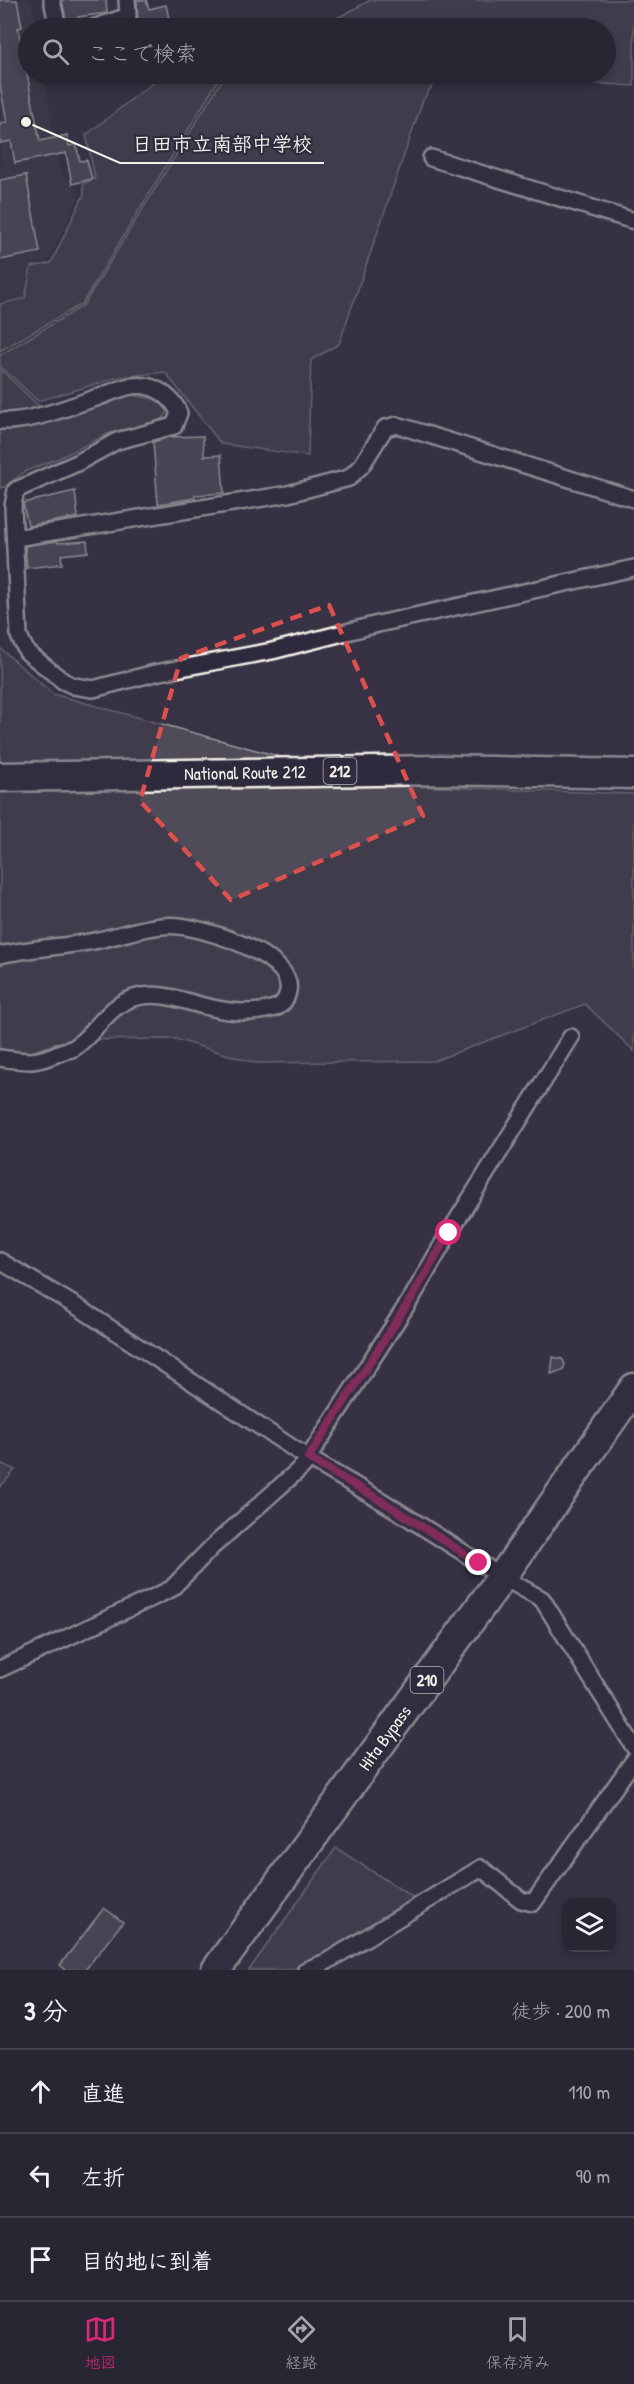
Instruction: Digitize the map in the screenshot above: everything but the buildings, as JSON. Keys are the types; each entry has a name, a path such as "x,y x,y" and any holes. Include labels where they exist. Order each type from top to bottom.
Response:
{"highway":[{"name":"National Route 212","path":"0,777 440,770 634,774"},
{"name":"Hita Bypass","path":"216,1970 502,1577 634,1388"}],"street":[{"path":"52,0 56,18"},
{"path":"122,18 128,16 127,0"},
{"path":"431,158 634,221"},
{"path":"0,421 42,416 137,386 145,386 165,395 176,403 179,413 174,426 117,441 77,463 16,490 13,506 19,636 27,652 63,681 74,686 93,689 155,673 272,651 378,624 634,568"},
{"path":"15,538 288,494 349,478 362,465 386,428 397,425 634,499"},
{"path":"0,955 178,926 217,933 256,951 278,965 288,979 290,988 286,999 273,1009 238,1012 162,995 136,997 109,1012 74,1048 48,1059 30,1062 0,1058"},
{"path":"0,1669 171,1589 212,1547 303,1466 414,1294 443,1242 571,1037"},
{"path":"2,1260 308,1458 385,1503 502,1577 542,1599 634,1747"},
{"path":"306,1970 326,1962 481,1868 521,1900 533,1903 634,1760"}],"highlighted area":[{"path":"329,605 423,816 231,900 140,801 181,658"}],"shaded area":[{"path":"0,0 31,0 34,18 18,18 18,84 46,84 60,171 80,194 49,260 28,265 24,296 0,301"},
{"path":"371,0 634,0 634,86 604,84 616,84 616,18 337,18"},
{"path":"151,84 216,84 82,304 0,351 0,304 25,298 31,267 51,263 84,194 83,184 95,178 86,135"},
{"path":"220,84 433,84 423,100 339,344 311,360 308,456 221,444 165,372 120,377 38,401 0,366 0,355 83,306"},
{"path":"0,369 41,408 0,415"},
{"path":"122,393 164,401 168,410 164,418 110,433 26,471 0,488 0,427"},
{"path":"0,648 53,694 383,785 634,794 634,1051 585,1004 434,1061 256,1063 175,1039 68,1040 21,1055 0,1052"},
{"path":"0,1463 15,1470 0,1487"},
{"path":"336,1848 417,1900 323,1956 290,1970 249,1970"}],"place":[{"name":"日田市立南部中学校","path":"26,122"}],"route":[{"path":"449,1233 414,1294 308,1458 385,1503 479,1563"}]}
